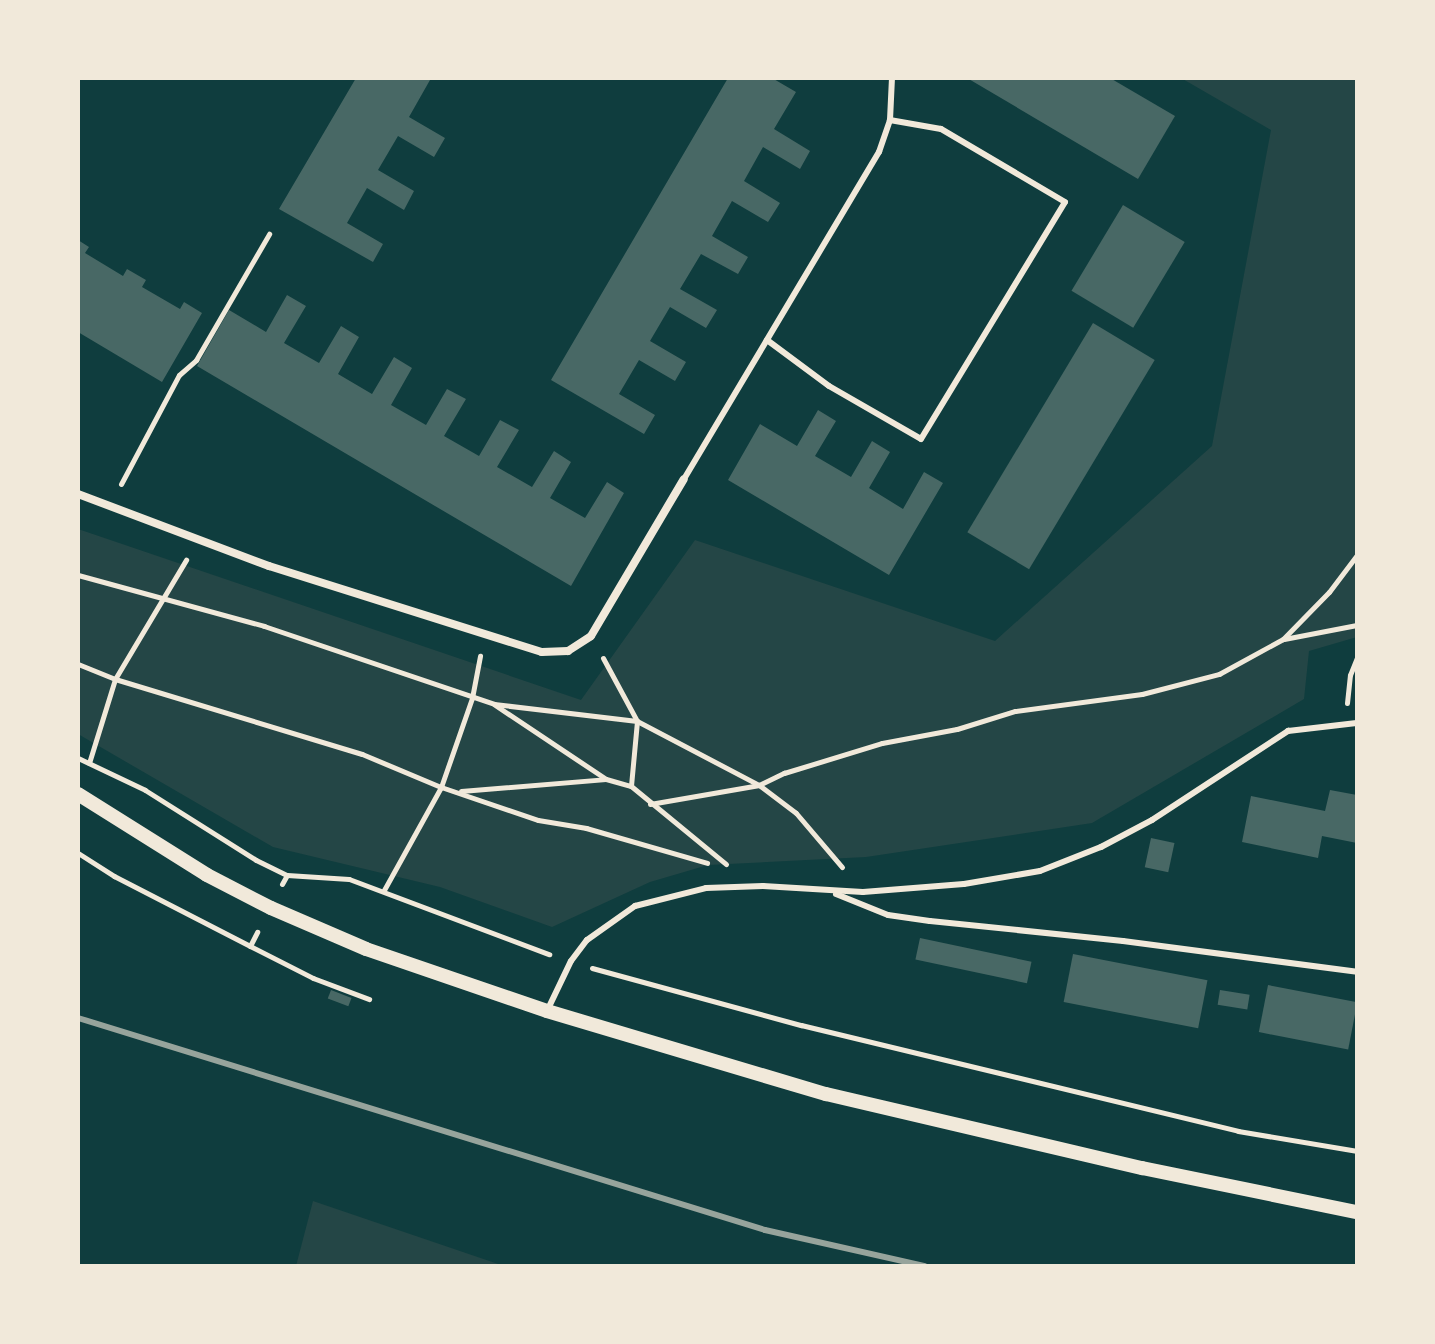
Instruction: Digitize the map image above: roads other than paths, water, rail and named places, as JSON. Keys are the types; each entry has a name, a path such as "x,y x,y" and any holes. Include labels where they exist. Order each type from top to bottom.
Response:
{"street":[{"path":"78,494 269,566 542,652 568,651 591,636 684,479"},
{"path":"78,794 207,875 271,908 366,949 547,1011 826,1094 1142,1168 1357,1212"}],"lane":[{"path":"684,479 879,152 890,120 892,78"},
{"path":"767,340 829,386 921,439 1065,202 941,129 890,120"},
{"path":"547,1011 571,961 607,923 635,906 706,888 763,886 833,893 863,892 964,884 1040,871 1101,847 1152,820 1288,731 1357,723"},
{"path":"833,893 888,915 1123,941 1357,972"}],"railway":[{"path":"78,1018 765,1230 925,1266"}]}
